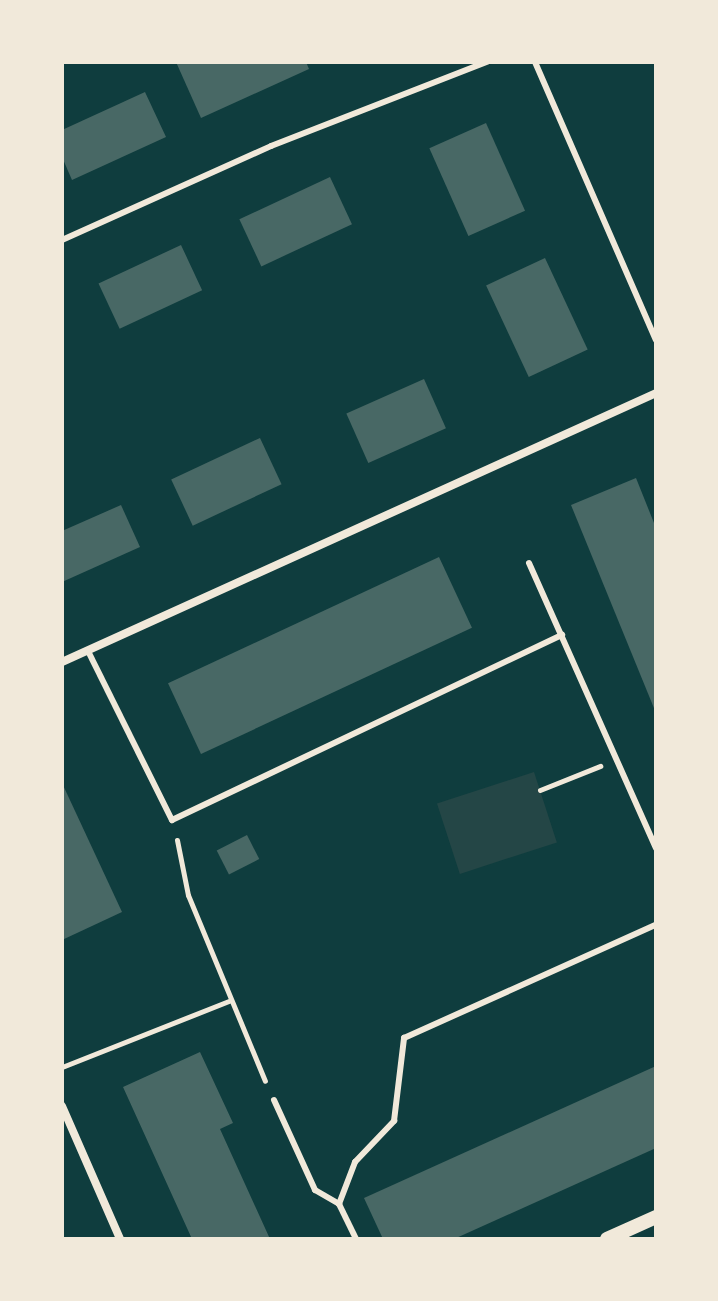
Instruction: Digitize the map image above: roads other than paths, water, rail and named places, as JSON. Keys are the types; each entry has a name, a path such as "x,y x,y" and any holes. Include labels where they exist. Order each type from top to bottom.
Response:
{"street":[{"path":"62,662 656,393"},
{"path":"62,1106 120,1239"},
{"path":"607,1239 656,1217"}],"lane":[{"path":"62,240 271,146 487,62"},
{"path":"535,62 656,340"},
{"path":"529,563 619,759 656,848"},
{"path":"88,651 172,820 562,635"},
{"path":"339,1204 355,1162 394,1121 404,1038 656,925"},
{"path":"274,1100 315,1190 339,1204 356,1239"}]}
